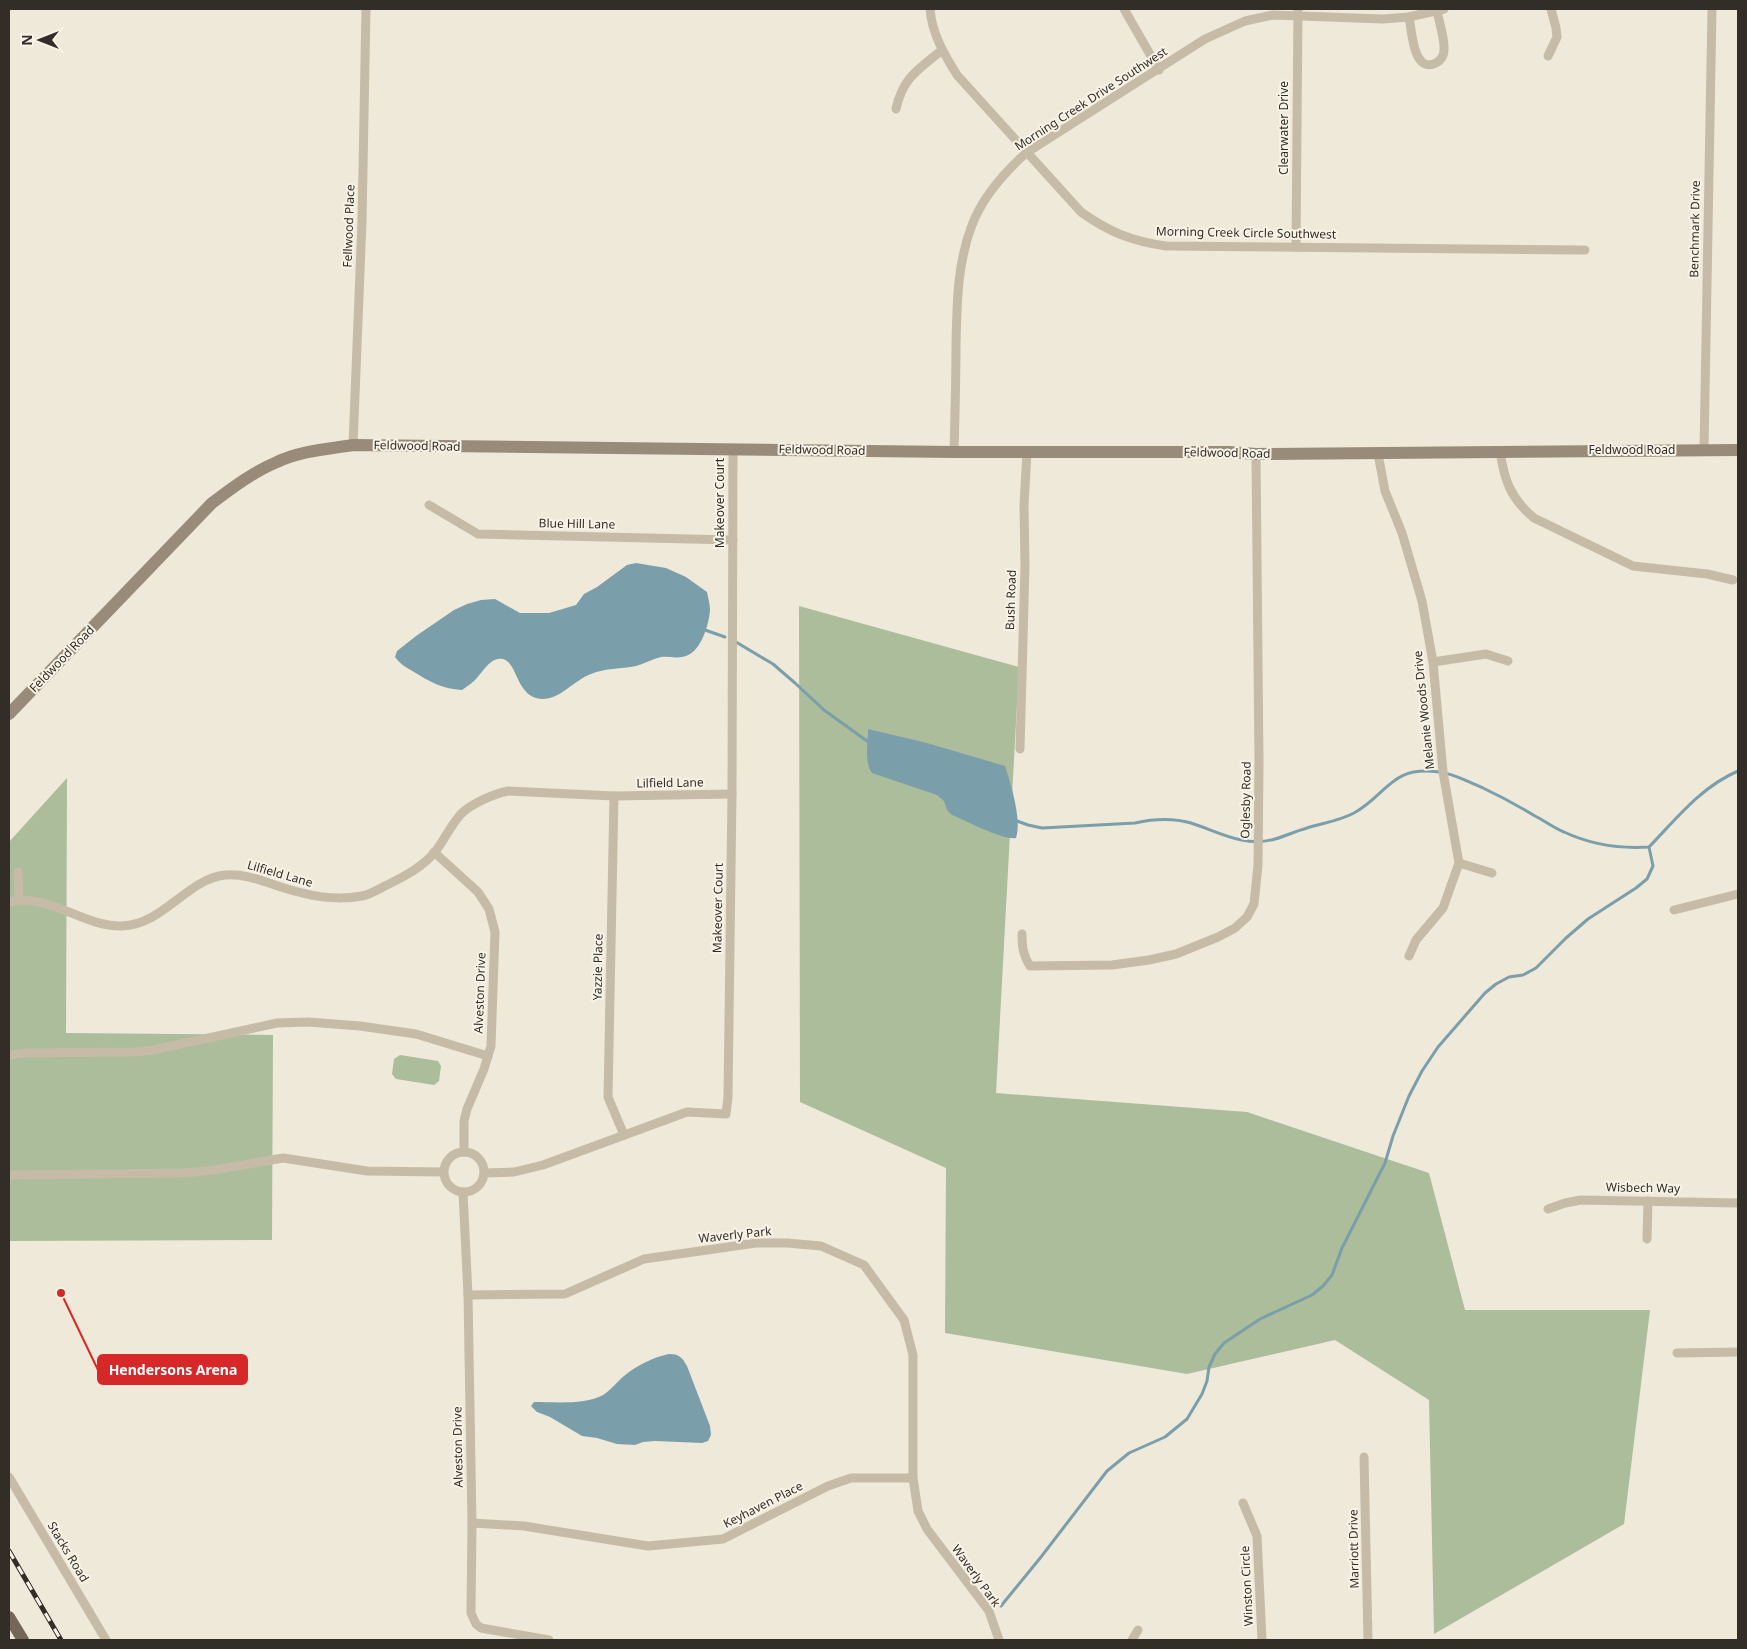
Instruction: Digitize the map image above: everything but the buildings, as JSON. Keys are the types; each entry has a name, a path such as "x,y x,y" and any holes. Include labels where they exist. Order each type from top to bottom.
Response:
{"main road":[{"path":"9,1617 23,1640"}],"street":[{"name":"Fellwood Place","path":"353,445 362,222 366,9"},
{"name":"Morning Creek Circle Southwest","path":"930,9 935,33 942,50 957,75 1081,212 1101,226 1126,238 1166,246 1585,250"},
{"path":"1124,9 1159,70"},
{"path":"1548,56 1557,37 1551,9"},
{"name":"Benchmark Drive","path":"1704,450 1712,9"},
{"path":"1409,17 1416,56 1423,63 1432,65 1440,60 1445,51 1440,10"},
{"name":"Morning Creek Drive Southwest","path":"954,452 958,287 962,253 972,223 985,199 1004,174 1026,153 1205,39 1245,21 1298,12 1383,19 1409,17 1440,10"},
{"name":"Clearwater Drive","path":"1296,247 1298,12"},
{"path":"896,108 900,93 907,80 942,50"},
{"name":"Feldwood Road","path":"9,714 212,503 242,481 278,461 353,445 954,452 1229,452 1256,454 1738,450"},
{"name":"Makeover Court","path":"484,1173 514,1172 544,1165 687,1112 726,1114 728,1097 732,794 733,449"},
{"path":"1500,451 1503,474 1513,496 1522,509 1534,518 1633,566 1707,574 1733,580"},
{"name":"Bush Road","path":"1020,749 1025,566 1024,505 1027,452"},
{"name":"Oglesby Road","path":"1022,934 1024,957 1030,966 1112,965 1176,954 1218,937 1236,928 1247,917 1254,904 1258,865 1259,762 1256,454"},
{"name":"Melanie Woods Drive","path":"1378,454 1385,491 1402,533 1422,601 1433,662 1443,772 1459,863 1443,908 1416,940 1409,956"},
{"name":"Blue Hill Lane","path":"429,505 478,534 733,540"},
{"path":"1433,662 1486,654 1508,661"},
{"name":"Lilfield Lane","path":"9,902 19,900 38,901 93,920 114,926 122,926 146,920 200,885 224,875 248,877 319,898 356,897 374,892 411,873 434,852 462,814 492,794 508,791 614,796 732,794"},
{"name":"Yazzie Place","path":"614,796 608,1097 624,1135"},
{"name":"Alveston Drive","path":"434,852 478,892 489,909 495,932 491,1046 484,1069 467,1109 464,1121 464,1152"},
{"path":"1459,863 1492,873"},
{"path":"18,872 19,900"},
{"path":"1674,910 1738,894"},
{"path":"9,1055 153,1050 277,1023 308,1022 360,1026 416,1034 488,1056"},
{"path":"464,1152 473,1154 480,1160 484,1173 483,1178 473,1190 463,1192 449,1186 444,1172 447,1160 452,1155 464,1152"},
{"path":"9,1175 184,1174 283,1158 366,1171 444,1172"},
{"name":"Alveston Drive","path":"463,1192 468,1295 472,1523 471,1613 476,1624 482,1628 549,1640"},
{"name":"Wisbech Way","path":"1548,1209 1581,1200 1738,1203"},
{"path":"1646,1239 1648,1201"},
{"name":"Waverly Park","path":"468,1295 565,1294 644,1259 756,1243 821,1246 864,1265 904,1320 914,1355 913,1478 918,1511 927,1529 989,1611 999,1640"},
{"path":"1677,1353 1738,1352"},
{"name":"Marriott Drive","path":"1364,1457 1368,1640"},
{"name":"Stacks Road","path":"9,1477 106,1640"},
{"name":"Keyhaven Place","path":"472,1523 524,1526 648,1546 723,1540 828,1486 851,1478 913,1478"},
{"name":"Winston Circle","path":"1243,1504 1257,1536 1262,1640"},
{"path":"1132,1640 1138,1630"}],"green space":[{"path":"799,606 1019,667 996,1093 1247,1112 1429,1173 1465,1310 1650,1310 1624,1524 1434,1634 1429,1400 1335,1340 1187,1374 945,1333 946,1168 800,1102"},
{"path":"67,778 66,1033 273,1035 272,1240 9,1241 9,842"},
{"path":"400,1055 438,1061 441,1066 439,1081 434,1085 396,1079 392,1074 394,1059"}],"water":[{"path":"636,563 666,568 686,577 707,592 710,610 708,622 701,641 690,654 679,657 661,657 636,666 596,672 561,693 541,699 533,697 522,687 512,667 503,659 494,660 490,663 474,681 462,690 443,687 431,682 404,666 395,657 397,651 416,636 454,610 467,604 495,599 520,613 549,613 576,605 584,594 627,565"},
{"path":"868,729 927,743 1005,766 1017,812 1016,838 994,833 952,815 947,810 944,801 937,795 872,773 867,758"},
{"path":"669,1354 680,1357 687,1366 710,1426 711,1435 708,1441 702,1443 655,1441 635,1445 617,1444 582,1436 550,1417 537,1412 531,1406 534,1402 570,1402 596,1398 606,1393 639,1365"}],"waterway":[{"path":"705,630 725,637"},
{"path":"736,642 773,664 824,710 867,741"},
{"path":"1017,821 1042,828 1177,820 1191,823 1232,838 1253,842 1264,841 1348,816 1400,777 1423,771 1450,774 1460,778 1502,797 1560,830 1585,840 1617,847 1649,847 1701,794 1738,771"},
{"path":"1001,1606 1107,1471 1129,1453 1165,1437 1187,1419 1202,1394 1207,1381 1209,1367 1215,1354 1224,1343 1260,1319 1312,1295 1323,1286 1332,1275 1342,1248 1385,1163 1393,1136 1409,1096 1422,1071 1438,1047 1485,993 1496,984 1509,977 1523,975 1536,968 1588,919 1647,879 1653,866 1649,847"}],"railway":[{"path":"9,1551 61,1640"}],"place":[{"name":"Hendersons Arena","path":"61,1293"}]}
